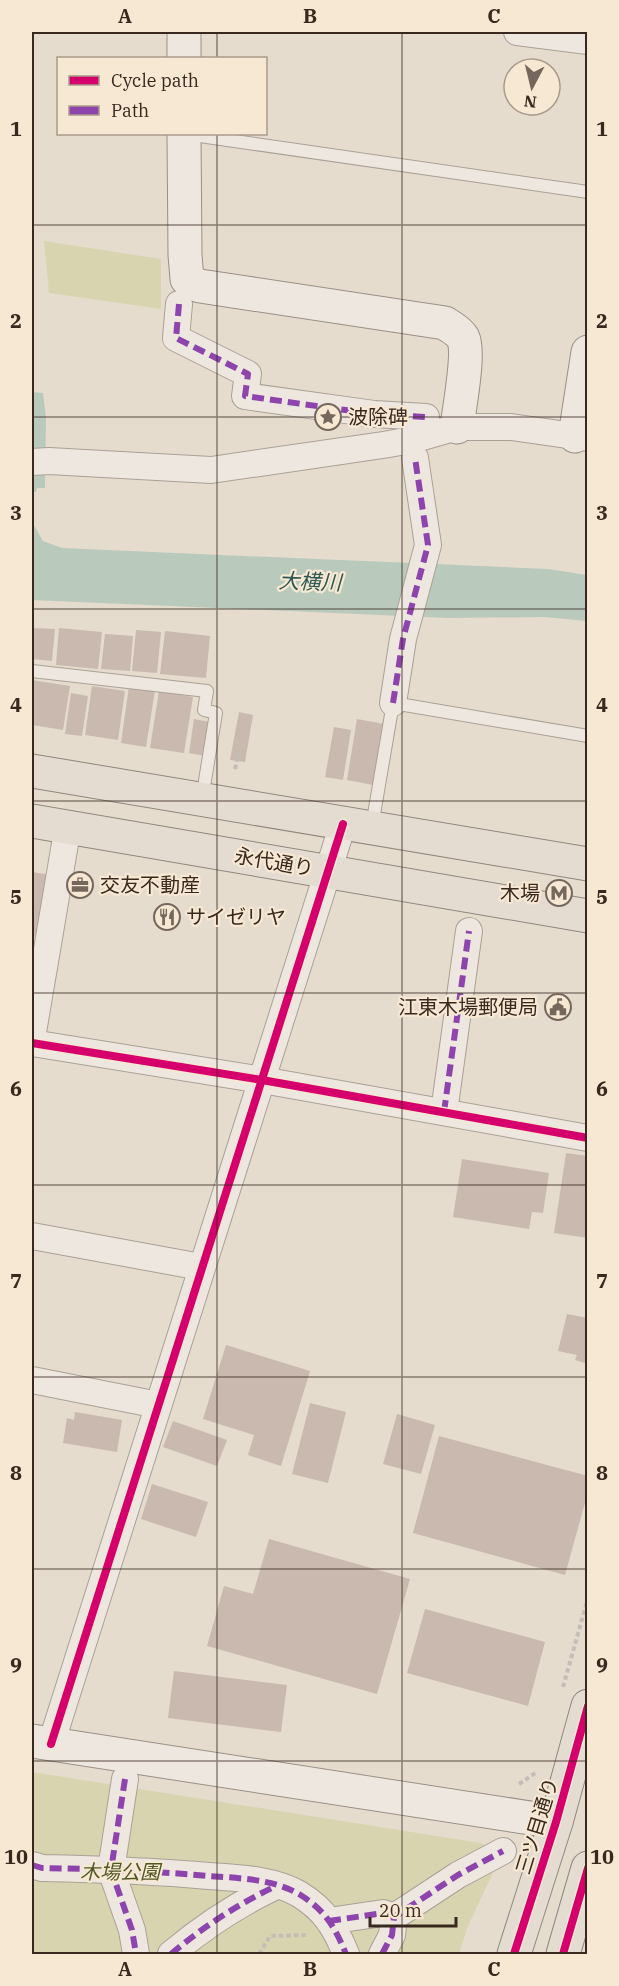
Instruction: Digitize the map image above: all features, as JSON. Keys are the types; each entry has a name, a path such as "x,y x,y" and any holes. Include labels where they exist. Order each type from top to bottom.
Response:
{"main road":[{"path":"32,771 588,864"},
{"name":"永代通り","path":"32,821 588,916"},
{"name":"三ツ目通り","path":"514,1954 556,1822 588,1706"},
{"path":"564,1954 588,1868"}],"street":[{"path":"184,32 184,57"},
{"path":"517,32 588,41"},
{"path":"184,135 187,279 200,286 445,323 458,331 464,341 465,354 457,427"},
{"path":"179,304 176,338 248,374 245,396 374,414 426,417"},
{"path":"40,462 211,470 383,446 457,427 511,428 581,437 588,352"},
{"path":"393,703 403,639 428,545 415,458"},
{"path":"32,1038 68,826"},
{"path":"358,826 328,871 158,1405 41,1742 556,1822"},
{"path":"444,1112 469,931"},
{"path":"32,1043 262,1080 588,1138"},
{"path":"32,1236 201,1267"},
{"path":"32,1380 158,1405"},
{"path":"125,1779 111,1870 132,1930 136,1954"},
{"path":"394,1917 458,1875 503,1851"},
{"path":"32,1865 42,1868 243,1879 276,1886 297,1893 317,1907 338,1938 383,1913 394,1917"},
{"path":"171,1954 199,1930 276,1886"},
{"path":"382,1954 392,1935 394,1917"}],"lane":[{"path":"191,135 588,192"},
{"path":"32,671 207,691 204,710 216,713 202,800"},
{"path":"358,826 393,703 588,736"}],"path":[{"path":"236,769 239,752"},
{"path":"259,1954 270,1936 320,1935 338,1938"}],"green space":[{"path":"44,241 161,259 161,309 49,293"},
{"name":"木場公園","path":"32,1772 481,1843 488,1848 497,1864 467,1928 459,1954 32,1954"}],"water":[{"path":"32,392 43,393 46,418 45,488 37,488 36,492 32,492"},
{"name":"大横川","path":"32,522 43,541 62,548 548,569 587,575 587,621 544,617 448,618 32,600"}],"building":[{"path":"32,628 55,629 52,661 32,659"},
{"path":"59,628 102,632 98,669 56,665"},
{"path":"136,630 161,632 157,673 132,671"},
{"path":"165,631 210,636 206,678 160,674"},
{"path":"105,634 133,636 130,671 101,669"},
{"path":"32,680 70,686 63,730 32,725"},
{"path":"92,686 125,691 118,740 85,735"},
{"path":"129,686 155,690 146,747 121,743"},
{"path":"159,691 193,697 184,753 150,748"},
{"path":"71,693 88,696 82,736 65,734"},
{"path":"239,712 253,715 245,762 230,760"},
{"path":"194,719 210,722 205,756 189,753"},
{"path":"357,719 384,724 373,785 347,780"},
{"path":"334,727 351,730 343,780 325,777"},
{"path":"32,872 52,875 41,938 32,936"},
{"path":"69,875 93,879 91,894 67,890"},
{"path":"566,1153 588,1156 588,1238 554,1233"},
{"path":"462,1159 549,1173 543,1213 532,1212 529,1229 453,1217"},
{"path":"567,1314 588,1318 588,1364 575,1360 577,1355 558,1351"},
{"path":"226,1345 310,1371 281,1466 248,1455 254,1435 203,1419"},
{"path":"310,1403 346,1412 328,1483 292,1474"},
{"path":"75,1412 122,1420 117,1452 63,1443 67,1418 74,1420"},
{"path":"397,1414 435,1425 421,1474 383,1464"},
{"path":"173,1421 227,1440 217,1466 163,1447"},
{"path":"439,1436 588,1476 588,1492 565,1575 413,1533"},
{"path":"152,1484 208,1502 196,1537 141,1519"},
{"path":"269,1539 410,1579 377,1694 207,1646 224,1586 253,1594"},
{"path":"425,1609 545,1642 528,1706 407,1673"},
{"path":"174,1671 287,1685 281,1732 168,1718"}],"marked path":[{"path":"179,304 176,338 248,374 245,396 374,414 426,417"},
{"path":"393,703 403,639 428,545 415,458"},
{"path":"444,1112 469,931"},
{"path":"125,1779 111,1870 132,1930 136,1954"},
{"path":"382,1954 392,1935 394,1917 458,1875 503,1851"},
{"path":"32,1865 42,1868 232,1878 278,1885 299,1894 316,1906 333,1927 346,1954"},
{"path":"171,1954 221,1917 276,1886"},
{"path":"329,1921 383,1913 394,1917"}],"cycle path":[{"path":"51,1744 343,824"},
{"path":"32,1043 262,1080 588,1138"},
{"path":"514,1954 556,1822 588,1706"},
{"path":"563,1954 588,1868"}],"place":[{"name":"波除碑","path":"328,417"},
{"name":"交友不動産","path":"80,885"},
{"name":"木場","path":"559,893"},
{"name":"サイゼリヤ","path":"167,917"},
{"name":"江東木場郵便局","path":"558,1007"}]}
